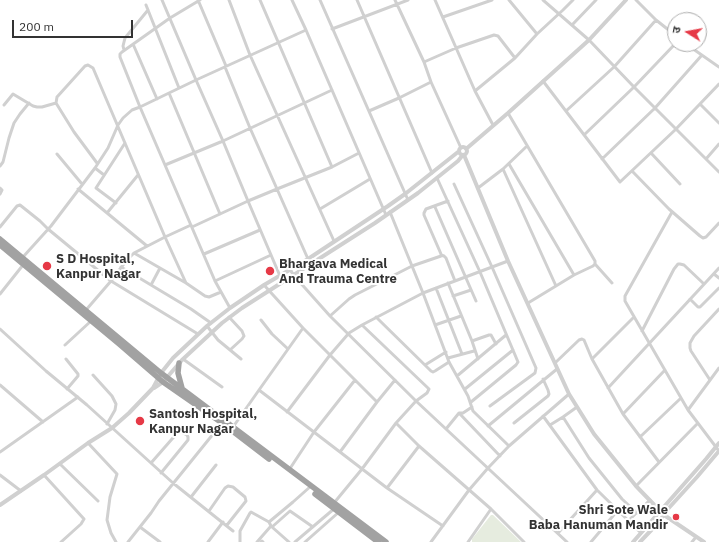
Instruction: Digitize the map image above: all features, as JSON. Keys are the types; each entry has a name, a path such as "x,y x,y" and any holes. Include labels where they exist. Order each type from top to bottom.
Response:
{"highway":[{"path":"0,239 161,373 309,487 386,542"},
{"path":"0,245 163,382 233,427 309,487"},
{"path":"181,361 178,373 182,388"},
{"path":"337,508 378,542"}],"street":[{"path":"162,0 280,276"},
{"path":"230,308 215,281 120,57 120,54 124,50 199,0 250,128 308,259"},
{"path":"229,0 250,55 334,242"},
{"path":"260,0 332,167"},
{"path":"292,0 383,209 388,213 412,266 449,362 465,389 473,411 509,446"},
{"path":"320,0 408,200"},
{"path":"357,0 432,173"},
{"path":"153,388 161,373 173,358 198,334 230,308 264,285 334,242 405,194 432,173 467,152 463,148 431,82 424,62 396,0"},
{"path":"332,29 408,0"},
{"path":"435,0 475,91 493,125"},
{"path":"443,18 492,0"},
{"path":"509,0 537,34"},
{"path":"543,0 589,40 675,130 719,172"},
{"path":"475,91 515,58 537,34 573,0"},
{"path":"572,25 596,0"},
{"path":"626,0 589,40 508,113 459,150 478,188 508,261 555,364 569,394 577,407 594,434 636,486 662,513 704,542"},
{"path":"636,0 667,29"},
{"path":"146,4 179,88"},
{"path":"124,50 123,46 125,38 148,10"},
{"path":"566,111 614,67 656,20"},
{"path":"22,258 48,229 95,168 108,148 123,118 132,110 306,30"},
{"path":"424,62 456,48 492,35 498,36 515,58"},
{"path":"133,44 157,99"},
{"path":"584,135 634,87 667,52"},
{"path":"698,52 719,67"},
{"path":"602,159 655,108 702,55"},
{"path":"98,163 74,132 56,103 57,97 79,72 88,65 93,68 186,284"},
{"path":"543,81 620,182 652,153 719,84"},
{"path":"369,111 431,82"},
{"path":"165,165 223,141 332,90"},
{"path":"4,105 13,94 33,106 39,107 56,103"},
{"path":"169,94 220,214"},
{"path":"0,166 3,162 14,123 29,103"},
{"path":"700,104 719,123"},
{"path":"508,113 595,261 595,264 612,284"},
{"path":"116,202 96,188 125,143"},
{"path":"706,159 719,144"},
{"path":"478,188 510,164 527,146"},
{"path":"652,153 680,184"},
{"path":"57,154 82,184"},
{"path":"86,310 134,253 165,237 276,189 332,167 359,154"},
{"path":"0,505 88,443 112,428 153,388 163,382 181,361 229,317 408,200 458,161 462,154"},
{"path":"510,164 574,275"},
{"path":"95,168 104,174"},
{"path":"504,169 556,286"},
{"path":"632,171 672,212 703,238 706,237 719,223"},
{"path":"107,213 138,175"},
{"path":"437,178 480,272 518,362 471,402"},
{"path":"320,208 370,179"},
{"path":"454,184 536,368 535,373 490,406"},
{"path":"0,188 2,190 0,194"},
{"path":"78,189 148,246"},
{"path":"448,201 426,209 424,216 441,255 446,258 455,281"},
{"path":"0,227 19,205 111,281 198,334"},
{"path":"435,207 476,301"},
{"path":"633,542 662,513 706,460 718,448 688,410 625,301 625,296 672,212"},
{"path":"204,254 260,230"},
{"path":"134,253 205,296 209,297 221,292"},
{"path":"215,281 271,255"},
{"path":"330,316 349,299 412,266 440,257 441,255"},
{"path":"287,412 330,355 349,333 376,317 423,293 508,261"},
{"path":"528,303 595,264"},
{"path":"642,331 678,264 684,265 704,284"},
{"path":"0,294 23,265"},
{"path":"121,268 191,309 209,325 211,332 218,340 241,359"},
{"path":"151,285 160,268"},
{"path":"608,388 719,268"},
{"path":"290,270 330,316 349,333 394,380 567,542"},
{"path":"714,274 719,278"},
{"path":"448,283 478,359"},
{"path":"264,285 303,328 377,402"},
{"path":"436,288 462,354"},
{"path":"690,300 700,307 719,288"},
{"path":"453,296 471,290"},
{"path":"710,380 691,351 690,343 694,336 719,309"},
{"path":"436,325 461,316"},
{"path":"229,317 242,331 244,336 230,350"},
{"path":"376,317 431,371 433,372 449,362"},
{"path":"592,359 634,317"},
{"path":"261,320 272,334 288,349"},
{"path":"65,345 91,321"},
{"path":"305,542 337,508 362,469 396,424 416,401 427,393 429,389 362,325"},
{"path":"233,427 303,328"},
{"path":"0,329 151,464 233,531"},
{"path":"472,341 491,335 496,344"},
{"path":"457,376 506,335"},
{"path":"555,364 579,340 584,340 592,359 623,414 658,462"},
{"path":"448,358 474,350"},
{"path":"465,389 513,350"},
{"path":"424,365 446,352"},
{"path":"66,359 78,374 78,376 67,388"},
{"path":"181,361 222,387"},
{"path":"488,426 557,368"},
{"path":"688,410 719,368"},
{"path":"623,414 665,370"},
{"path":"93,375 112,396 116,404 115,410 107,424"},
{"path":"514,423 548,396 548,390 543,379"},
{"path":"289,470 314,432 355,380"},
{"path":"340,452 394,380"},
{"path":"0,385 43,422"},
{"path":"259,390 387,488 443,526"},
{"path":"431,542 469,490 488,468 509,446 569,394"},
{"path":"0,452 78,398"},
{"path":"640,437 681,398"},
{"path":"446,429 460,413 463,413 472,407"},
{"path":"550,425 577,407"},
{"path":"460,413 500,456"},
{"path":"544,416 597,490 641,533"},
{"path":"563,417 589,458 622,499 637,513"},
{"path":"128,542 223,421"},
{"path":"636,486 698,423"},
{"path":"396,424 491,509 524,542"},
{"path":"151,464 179,431 187,435 188,440 161,472"},
{"path":"88,443 117,474 110,497 107,520 111,533 116,542"},
{"path":"387,488 419,446"},
{"path":"60,464 98,501"},
{"path":"191,497 216,465"},
{"path":"0,475 21,491"},
{"path":"44,475 84,518 81,524 61,542"},
{"path":"209,511 228,486 245,497 246,501 226,525"},
{"path":"269,522 309,487"},
{"path":"558,533 597,490"},
{"path":"628,521 650,500"},
{"path":"295,542 337,508"},
{"path":"468,542 491,509"},
{"path":"591,542 618,510"},
{"path":"289,542 272,528 290,511 313,527"},
{"path":"240,542 240,531 251,512 269,522"},
{"path":"640,542 659,522 662,513"},
{"path":"208,542 223,522"},
{"path":"256,542 271,526 269,522"},
{"path":"140,527 160,542"},
{"path":"692,542 696,537"},
{"path":"65,538 68,542"}],"shaded area":[{"path":"491,515 493,515 521,542 472,542 472,539"}],"place":[{"name":"S D Hospital, Kanpur Nagar","path":"47,266"},
{"name":"Bhargava Medical And Trauma Centre","path":"270,271"},
{"name":"Santosh Hospital, Kanpur Nagar","path":"140,421"},
{"name":"Shri Sote Wale Baba Hanuman Mandir","path":"676,517"}]}
